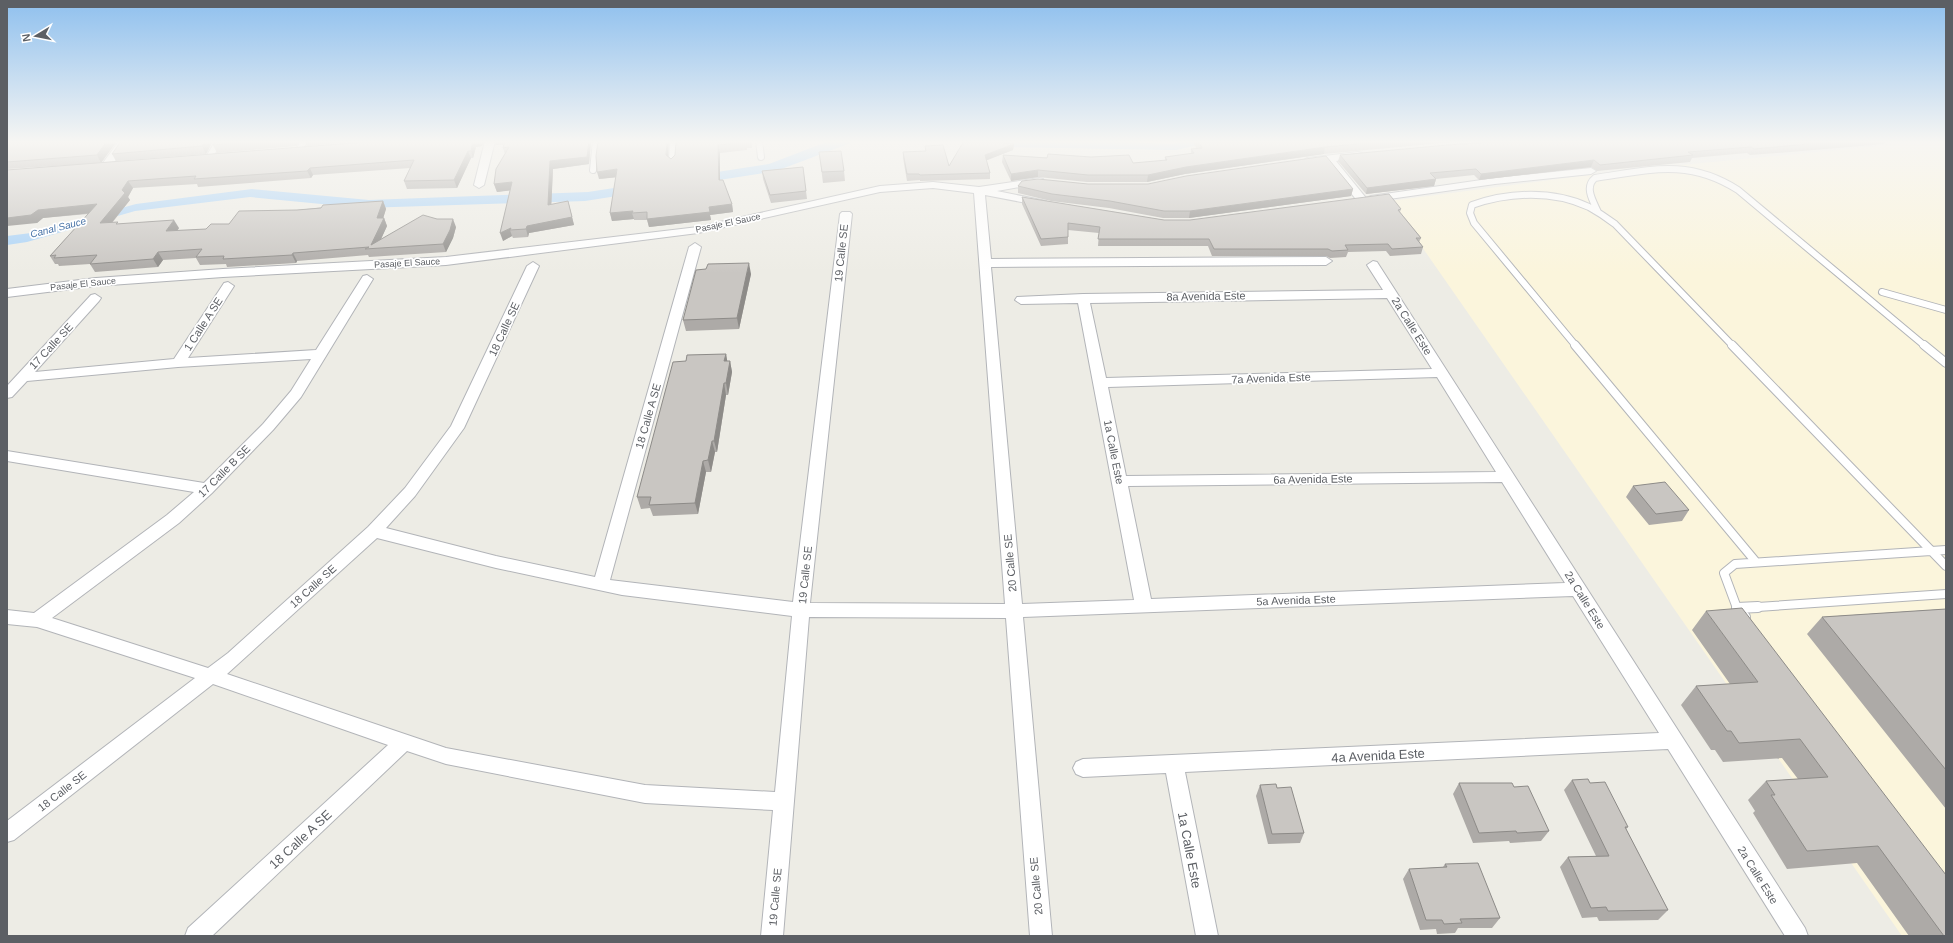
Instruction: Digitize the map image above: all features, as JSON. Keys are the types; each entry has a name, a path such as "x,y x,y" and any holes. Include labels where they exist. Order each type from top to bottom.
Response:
{"street":[{"name":"Pasaje El Sauce","path":"7,293 104,281 446,261 698,230 880,189 933,186 979,190 1012,185"},
{"path":"1349,185 1362,201"},
{"path":"1348,202 1468,185"},
{"path":"979,190 1051,205"},
{"name":"20 Calle SE","path":"979,190 1041,936"},
{"name":"19 Calle SE","path":"772,936 801,610 846,214"},
{"name":"18 Calle A SE","path":"601,584 695,247"},
{"path":"984,263 1326,261"},
{"name":"2a Calle Este","path":"1373,265 1796,936"},
{"name":"18 Calle SE","path":"7,833 234,658 374,531 410,492 457,428 533,266"},
{"name":"17 Calle B SE","path":"37,620 173,519 207,489 268,427 296,394 367,279"},
{"name":"1 Calle A SE","path":"178,363 228,286"},
{"name":"8a Avenida Este","path":"1021,300 1391,294"},
{"name":"17 Calle SE","path":"7,394 95,298"},
{"name":"1a Calle Este","path":"1083,298 1144,606"},
{"path":"23,377 178,363 322,354"},
{"name":"7a Avenida Este","path":"1101,383 1442,374"},
{"path":"7,456 207,489"},
{"name":"6a Avenida Este","path":"1120,481 1507,477"},
{"name":"5a Avenida Este","path":"374,531 496,562 622,589 801,610 1014,611 1578,589"},
{"path":"7,617 37,620 211,676 446,756 644,794 784,802"},
{"name":"4a Avenida Este","path":"1083,768 1673,741"},
{"name":"18 Calle A SE","path":"196,936 404,742"},
{"name":"1a Calle Este","path":"1174,765 1207,936"}],"lane":[{"path":"1589,185 1598,212"},
{"path":"1731,185 1946,363"},
{"path":"1756,562 1474,223 1470,213 1472,205 1483,200 1496,198 1535,196 1566,199 1584,205 1598,212 1615,224 1946,566"},
{"path":"1882,292 1946,310"},
{"path":"1752,627 1737,608 1724,573 1735,564 1946,550"},
{"path":"1737,608 1946,594"}],"shaded area":[{"path":"1512,185 1946,185 1946,936 1902,936 1390,201"}],"water":[{"name":"Canal Sauce","path":"633,185 687,185 585,201 363,208 250,197 135,211 27,242 7,245 7,236 31,233 136,204 252,189 369,200 588,192"}],"building":[{"path":"7,185 125,185 122,190 125,193 100,223 118,222 116,224 174,220 166,231 206,229 211,224 229,224 239,211 297,210 321,208 323,205 383,201 377,218 384,218 371,245 423,215 437,219 453,219 450,230 443,244 365,249 369,247 293,253 292,255 223,259 224,256 196,257 202,249 158,252 153,259 90,264 97,255 54,258 56,255 50,256 97,204 38,210 31,215 7,218"},
{"path":"511,185 549,185 548,205 568,201 572,217 527,226 526,229 510,230 511,228 500,233"},
{"path":"614,185 725,185 732,204 709,207 710,212 647,219 647,212 632,213 633,211 610,213"},
{"path":"767,185 805,185 806,191 770,195"},
{"path":"1350,185 1353,189 1190,211 1164,211 1110,201 1052,194 1018,186"},
{"path":"1365,185 1390,185 1367,188"},
{"path":"1389,194 1401,209 1398,210 1421,238 1416,238 1423,247 1392,249 1388,244 1345,245 1348,250 1332,251 1328,249 1214,249 1209,239 1098,239 1100,227 1068,223 1068,237 1041,239 1022,197 1164,220 1190,220"},
{"path":"749,263 737,318 683,320 696,270 706,269 708,264"},
{"path":"726,354 724,361 730,361 726,383 724,383 714,441 712,441 708,460 703,461 695,503 649,505 651,497 637,497 673,362 686,361 687,355"},
{"path":"1665,482 1689,510 1656,514 1633,486"},
{"path":"1742,608 1946,875 1946,936 1944,936 1878,846 1807,851 1771,795 1775,795 1766,781 1828,777 1800,739 1739,743 1731,731 1727,731 1696,686 1758,682 1706,611"},
{"path":"1946,609 1946,770 1822,617"},
{"path":"1588,779 1590,783 1605,782 1628,827 1625,827 1668,910 1608,911 1606,907 1591,908 1568,857 1609,856 1572,780"},
{"path":"1459,783 1512,783 1514,787 1528,786 1549,831 1479,833"},
{"path":"1276,784 1277,788 1291,787 1304,833 1272,834 1260,785"},
{"path":"1478,863 1500,918 1460,919 1462,923 1444,924 1442,920 1426,920 1409,869 1447,867 1445,864"}]}
